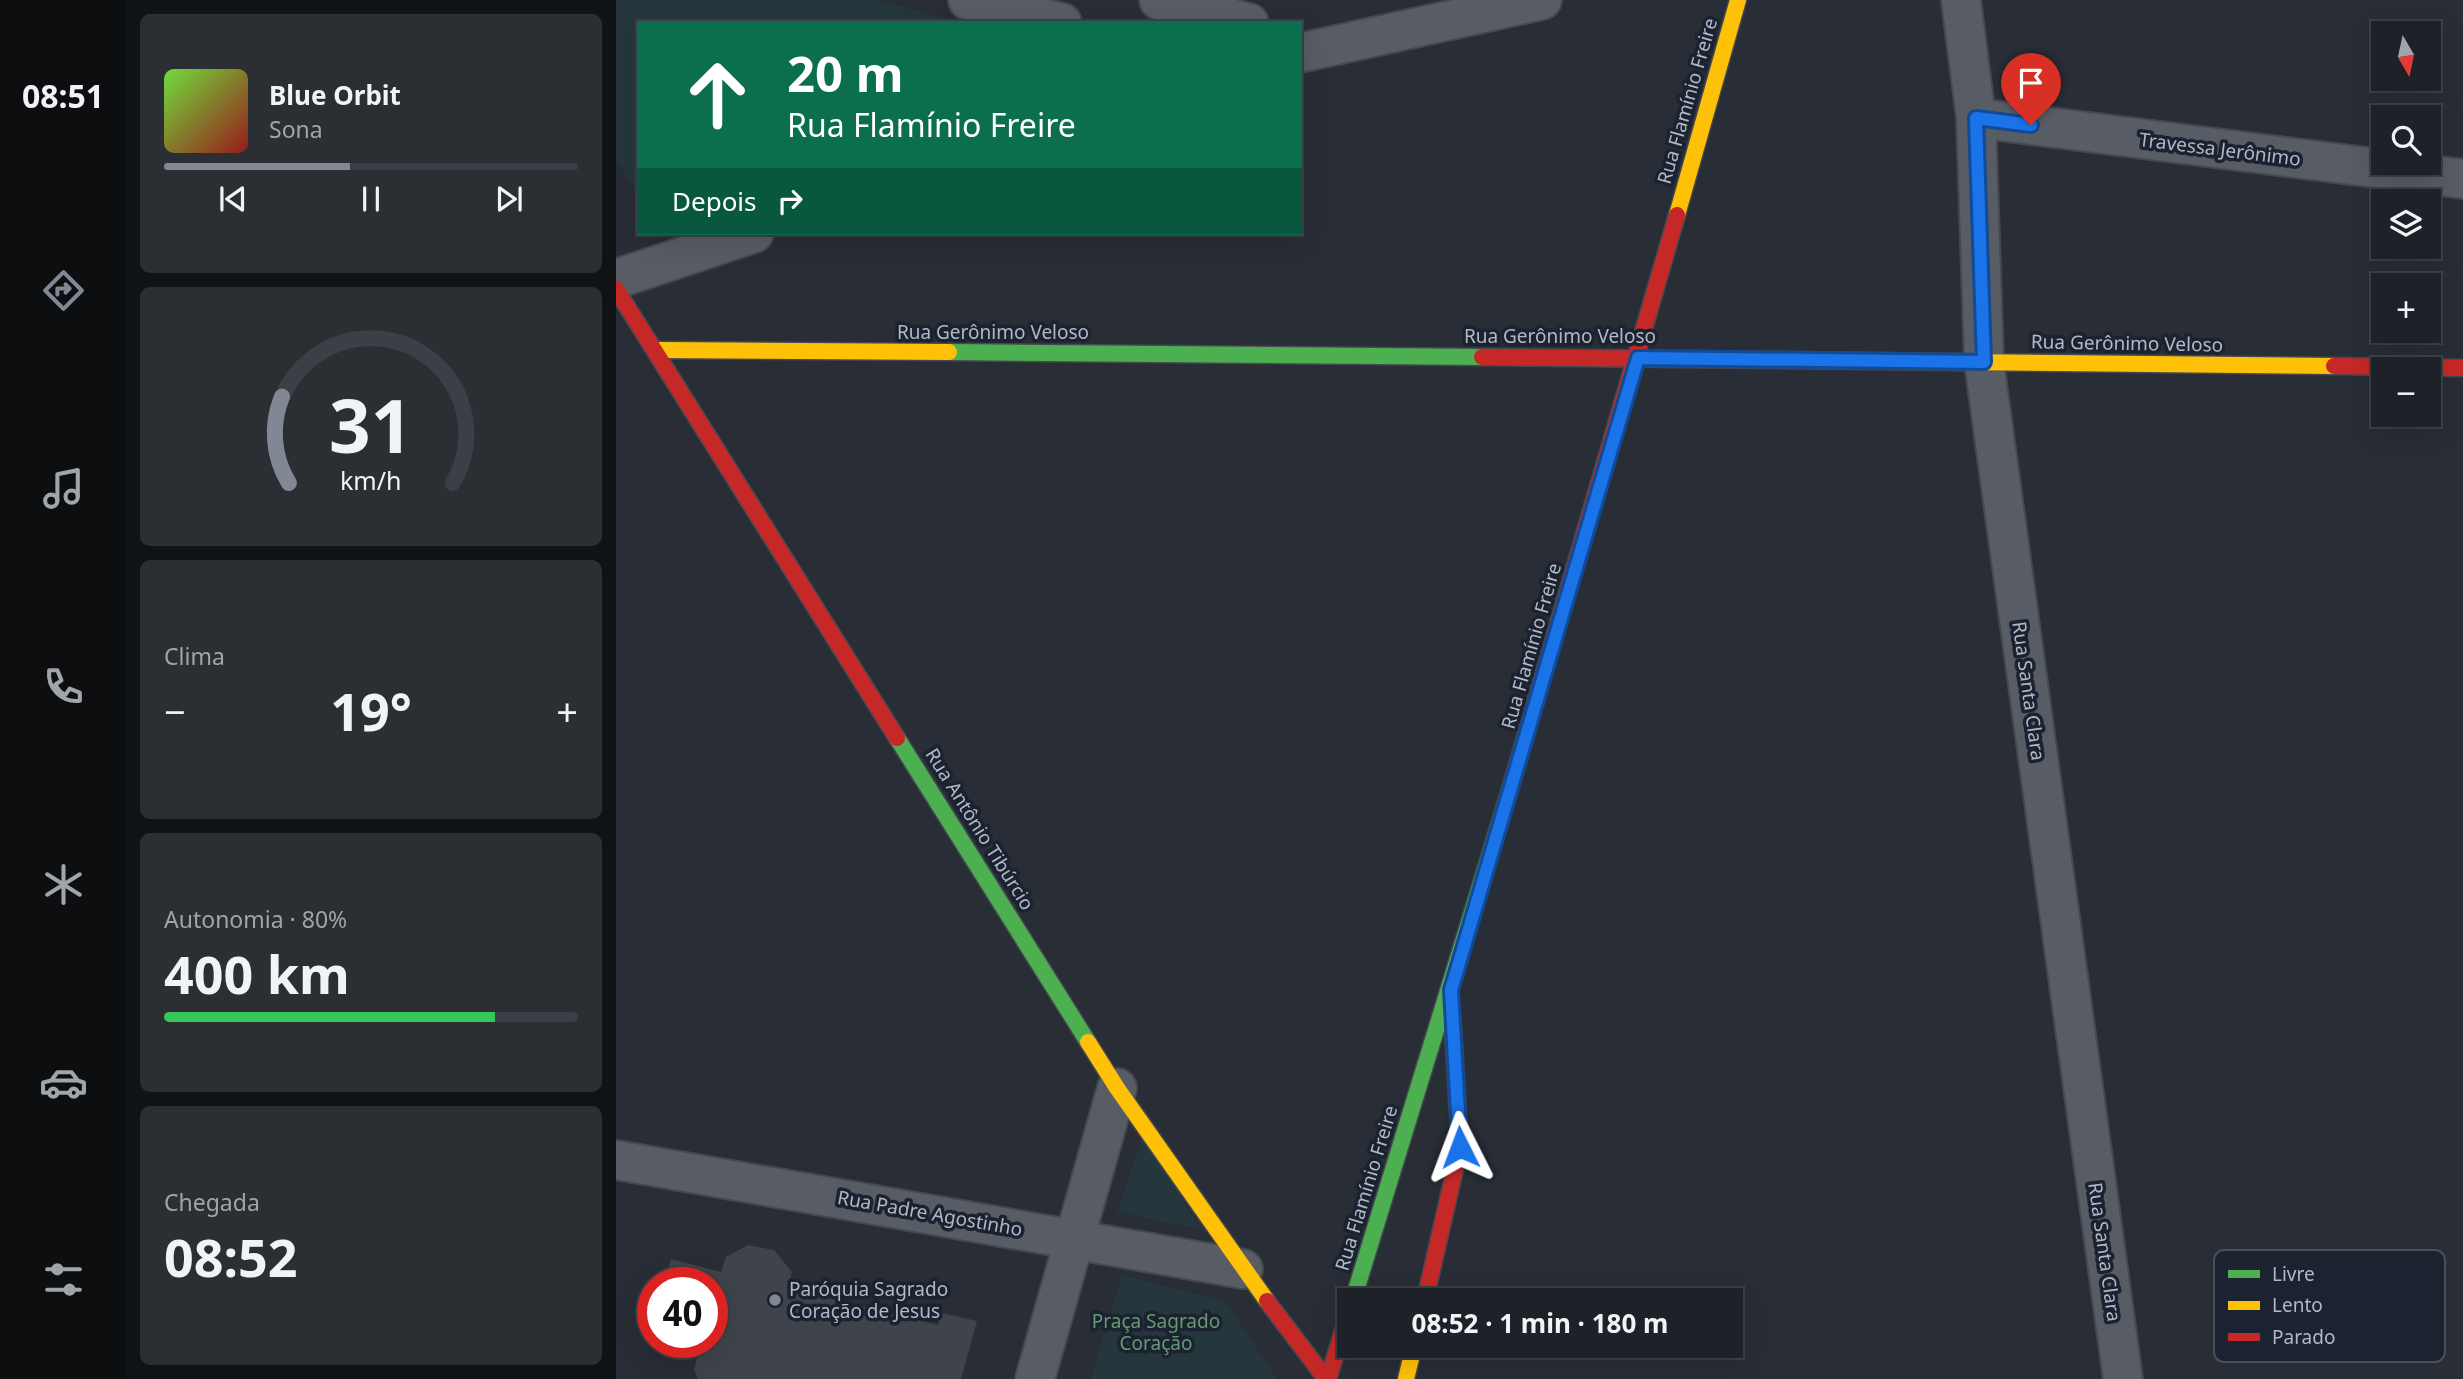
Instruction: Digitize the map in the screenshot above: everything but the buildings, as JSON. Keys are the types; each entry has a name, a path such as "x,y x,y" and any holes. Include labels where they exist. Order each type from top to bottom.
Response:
{"street":[{"path":"968,0 1054,21"},
{"path":"1158,0 1241,21"},
{"path":"1311,44 1542,0"},
{"name":"Rua Flamínio Freire","path":"1357,1288 1451,990 1638,358 1738,0"},
{"name":"Rua Santa Clara","path":"1961,0 1976,118 1984,362 2123,1379"},
{"name":"Travessa Jerônimo","path":"1976,118 2463,179"},
{"path":"616,279 748,235"},
{"name":"Rua Antônio Tibúrcio","path":"616,289 1117,1088 1243,1269 1327,1379"},
{"name":"Rua Gerônimo Veloso","path":"656,350 2463,368"},
{"path":"1427,1288 1460,1147 1451,990"},
{"path":"1035,1379 1117,1088"},
{"name":"Rua Padre Agostinho","path":"616,1160 1243,1269"},
{"path":"1327,1379 1337,1349"},
{"path":"1406,1379 1411,1358"}],"green space":[{"path":"616,0 880,0 955,21 637,21 637,192 616,159"},
{"path":"1144,1133 1200,1229 1117,1212"},
{"name":"Praça Sagrado Coração","path":"1122,1275 1226,1302 1277,1379 1091,1379"}],"traffic: fast":[{"path":"949,352 1482,357"},
{"path":"897,738 1088,1042"},
{"path":"1357,1288 1511,786"}],"traffic: slow":[{"path":"1677,215 1738,0"},
{"path":"656,350 949,352"},
{"path":"1959,362 2334,366"},
{"path":"1088,1042 1117,1088 1267,1301"},
{"path":"1406,1379 1411,1358"}],"traffic: jam":[{"path":"1511,786 1677,215"},
{"path":"616,289 897,738"},
{"path":"1482,357 1959,362"},
{"path":"2334,366 2463,368"},
{"path":"1428,1288 1460,1147 1452,1013"},
{"path":"1267,1301 1326,1379"},
{"path":"1328,1379 1337,1350"}],"place":[{"name":"Paróquia Sagrado Coração de Jesus","path":"775,1300"}],"route":[{"path":"1460,1147 1451,990 1638,358 1984,362 1976,118 2031,125"}]}
